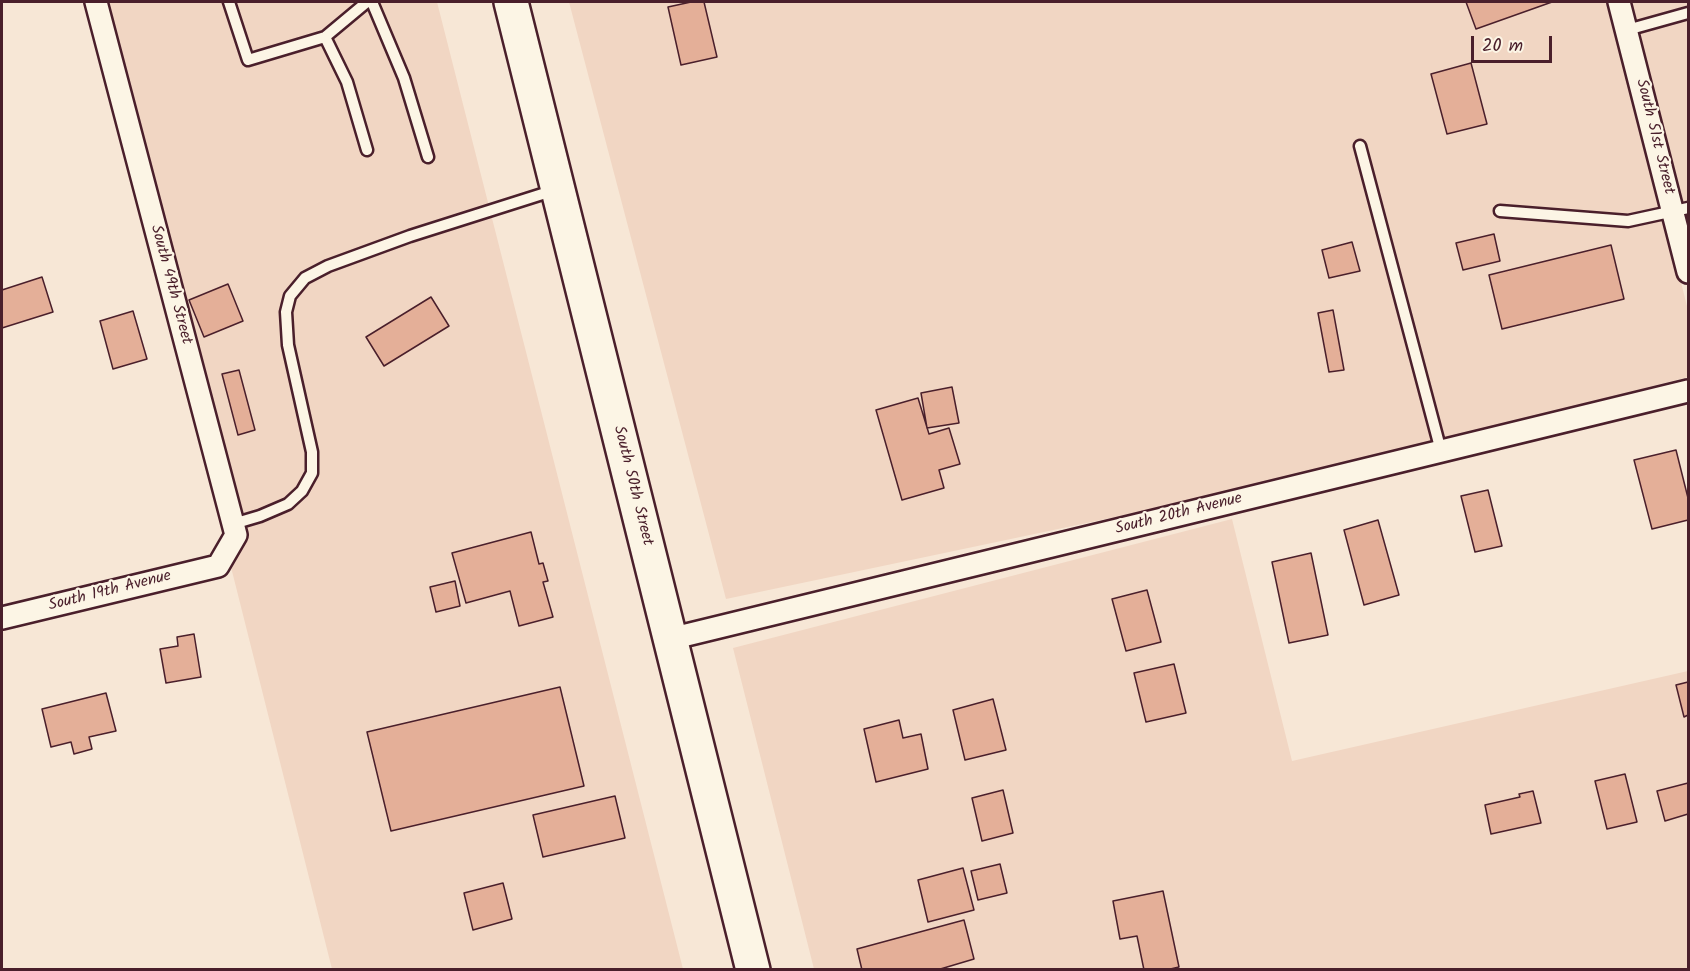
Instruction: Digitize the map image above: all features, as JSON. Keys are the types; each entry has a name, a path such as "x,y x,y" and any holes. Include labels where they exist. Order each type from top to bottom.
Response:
{"main road":[{"name":"South 50th Street","path":"511,2 753,969"}],"street":[{"name":"South 49th Street","path":"96,2 236,535 218,566"},
{"name":"South 51st Street","path":"1619,2 1681,210 1689,272"},
{"name":"South 20th Avenue","path":"670,639 1689,391"},
{"name":"South 19th Avenue","path":"2,618 218,566"}],"lane":[{"path":"230,2 248,60 325,37 367,2"},
{"path":"372,2 404,78 428,157"},
{"path":"1626,30 1689,13"},
{"path":"325,37 347,81 367,150"},
{"path":"1360,146 1441,451"},
{"path":"233,524 288,504 302,491 312,473 312,452 288,345 286,312 290,296 305,278 328,266 410,236 558,189"},
{"path":"1500,211 1628,221 1681,210"}],"shaded area":[{"path":"89,2 437,2 683,969 332,969"},
{"path":"569,2 1610,2 1688,310 1688,377 1286,481 726,599"},
{"path":"1622,2 1688,2 1688,258"},
{"path":"1232,519 1292,761 1688,671 1688,969 814,969 733,648"}],"building":[{"path":"704,2 717,57 681,65 668,7"},
{"path":"1466,2 1552,2 1476,29"},
{"path":"1471,63 1487,124 1447,134 1431,74"},
{"path":"1494,234 1500,261 1463,270 1456,243"},
{"path":"1352,242 1360,271 1329,278 1322,250"},
{"path":"1611,245 1624,299 1502,329 1489,275"},
{"path":"42,277 53,312 2,328 2,290"},
{"path":"228,284 243,321 204,337 189,300"},
{"path":"431,297 449,326 384,366 366,337"},
{"path":"1333,310 1344,370 1329,372 1318,313"},
{"path":"133,311 147,359 113,369 100,321"},
{"path":"239,370 255,430 238,435 222,374"},
{"path":"952,387 959,423 927,428 921,393"},
{"path":"918,398 929,434 949,428 960,464 939,470 944,488 902,500 876,410"},
{"path":"1676,450 1688,498 1688,520 1652,529 1634,460"},
{"path":"1488,490 1502,546 1475,552 1461,496"},
{"path":"1378,520 1399,595 1364,605 1344,530"},
{"path":"531,532 539,564 543,563 548,581 543,582 553,617 519,626 510,591 466,603 452,553"},
{"path":"1311,553 1328,635 1289,643 1272,562"},
{"path":"455,581 460,606 436,612 430,587"},
{"path":"1147,590 1161,642 1126,651 1112,599"},
{"path":"194,634 201,677 166,683 160,649 178,646 177,637"},
{"path":"1174,664 1186,713 1146,722 1134,673"},
{"path":"1688,682 1688,715 1684,717 1676,685"},
{"path":"560,687 584,786 391,831 367,732"},
{"path":"106,693 116,731 89,737 92,749 74,754 71,742 51,747 42,709"},
{"path":"993,699 1006,750 965,760 953,710"},
{"path":"899,720 903,738 921,734 928,769 876,782 864,729"},
{"path":"1625,774 1637,822 1607,829 1595,781"},
{"path":"1688,783 1688,814 1665,821 1657,791"},
{"path":"1003,790 1013,833 982,841 972,798"},
{"path":"1533,791 1541,823 1491,834 1485,805 1520,797 1519,794"},
{"path":"615,796 625,838 543,857 533,815"},
{"path":"1000,864 1007,893 978,900 971,871"},
{"path":"963,868 974,910 928,922 918,880"},
{"path":"503,883 512,919 473,930 464,893"},
{"path":"1163,891 1179,967 1166,970 1144,970 1137,936 1120,939 1113,901"},
{"path":"964,920 974,959 937,970 862,970 857,949"}]}
